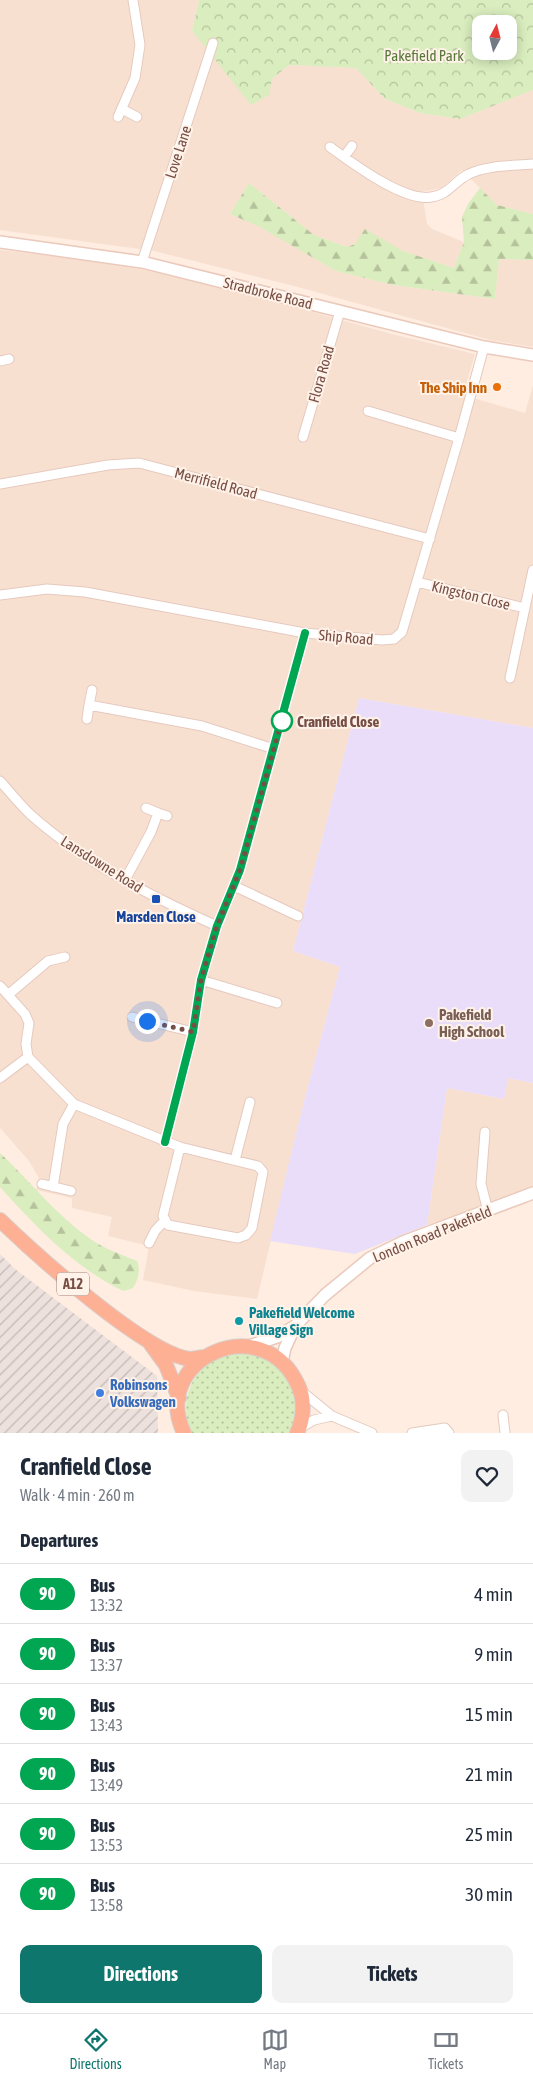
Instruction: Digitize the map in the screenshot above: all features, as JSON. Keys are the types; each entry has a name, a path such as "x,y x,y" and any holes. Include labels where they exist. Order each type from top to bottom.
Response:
{"highway":[{"name":"A12","path":"0,1220 73,1284 150,1342 189,1358 205,1357"},
{"name":"A12","path":"150,1342 166,1365 179,1398"},
{"name":"A12","path":"184,1433 178,1413 179,1398 184,1382 192,1368 205,1357 218,1350 233,1346 249,1346 267,1351 282,1362 293,1374 300,1390 303,1409 298,1430"}],"main road":[{"name":"Stradbroke Road","path":"0,242 142,262 484,347 533,355"},
{"name":"London Road Pakefield","path":"294,1326 338,1283 370,1258 403,1242 533,1193"},
{"path":"249,1346 277,1337 294,1326"},
{"path":"282,1362 285,1348 294,1326"}],"street":[{"path":"133,0 140,45 135,78 120,113 137,117"},
{"name":"Love Lane","path":"142,262 213,42"},
{"path":"344,157 352,146"},
{"path":"330,147 400,192 417,197 432,197 450,190 467,174 482,168 533,164"},
{"name":"Flora Road","path":"303,437 340,311"},
{"name":"Ship Road","path":"0,594 47,589 85,592 305,633 382,640 394,639 402,632 484,347"},
{"path":"368,411 459,438"},
{"name":"Merrifield Road","path":"0,484 108,465 139,463 430,539"},
{"name":"Kingston Close","path":"510,678 533,570"},
{"name":"Kingston Close","path":"417,582 525,608"},
{"path":"165,1142 193,1032 201,980 217,926 234,886 305,633"},
{"path":"87,719 92,690"},
{"path":"89,705 202,726 274,749"},
{"name":"Lansdowne Road","path":"0,781 30,814 65,842 125,880 168,904 217,926"},
{"path":"125,880 162,814 146,808"},
{"path":"234,886 298,916"},
{"path":"9,994 48,961 65,957"},
{"path":"201,980 277,1003"},
{"path":"0,986 25,1014 29,1023 26,1044 28,1057 74,1104 165,1142 258,1166 263,1172 252,1228 246,1235 238,1238 168,1225 163,1216 180,1147"},
{"path":"132,1017 193,1032"},
{"path":"0,1078 28,1057"},
{"path":"235,1160 250,1102"},
{"path":"52,1186 63,1124 74,1104"},
{"path":"485,1132 481,1184 488,1211"},
{"path":"42,1184 71,1191"},
{"path":"149,1243 166,1220"},
{"path":"300,1390 332,1416 372,1433"},
{"path":"503,1415 505,1433"},
{"path":"298,1430 314,1420 332,1416"},
{"path":"412,1433 447,1431"}],"shaded area":[{"path":"0,0 199,0 192,32 272,79 289,65 356,68 385,99 420,113 460,119 533,90 533,214 497,205 462,170 441,188 422,192 427,224 432,229 464,242 454,268 390,245 355,244 347,247 314,235 249,183 230,214 258,225 336,271 393,285 495,299 499,259 533,260 533,347 490,340 294,286 154,251 0,230"},
{"path":"0,250 134,268 215,285 392,334 475,354 463,395 525,413 533,385 533,728 359,698 293,951 340,967 304,1101 257,1299 194,1291 143,1280 149,1246 108,1236 112,1217 72,1208 72,1198 36,1190 39,1178 29,1161 0,1128"},
{"name":"Pakefield High School","path":"359,698 533,728 533,1083 508,1078 504,1099 447,1088 427,1225 355,1254 270,1241 304,1101 340,967 293,951"},
{"path":"508,1078 533,1083 533,1186 516,1195 427,1225 447,1088 503,1099"},
{"path":"0,1254 15,1269 157,1376 158,1433 0,1433"}],"green space":[{"name":"Pakefield Park","path":"199,0 533,0 533,90 460,119 420,113 385,99 356,68 289,65 272,79 269,95 251,105 192,31"},
{"path":"249,183 314,235 347,247 355,244 365,229 403,251 454,268 464,242 462,217 468,204 480,188 497,205 533,214 533,260 499,259 495,299 393,285 336,271 258,226 230,214"},
{"path":"0,1153 77,1229 100,1245 137,1261 138,1275 133,1288 123,1291 88,1271 27,1216 0,1187"},
{"path":"239,1353 257,1356 273,1363 286,1377 294,1395 295,1405 295,1414 290,1433 192,1433 186,1415 186,1406 187,1396 194,1379 210,1362"}],"bus line":[{"name":"90","path":"165,1142 193,1032 201,980 217,926 240,870 305,633"}],"place":[{"name":"The Ship Inn","path":"497,387"},
{"name":"Cranfield Close","path":"282,721"},
{"name":"Marsden Close","path":"156,899"},
{"name":"Pakefield High School","path":"429,1023"},
{"name":"Pakefield Welcome Village Sign","path":"239,1321"},
{"name":"Robinsons Volkswagen","path":"100,1393"}],"route":[{"path":"147,1021 193,1032 201,980 217,926 240,870 283,716 282,721"}]}
